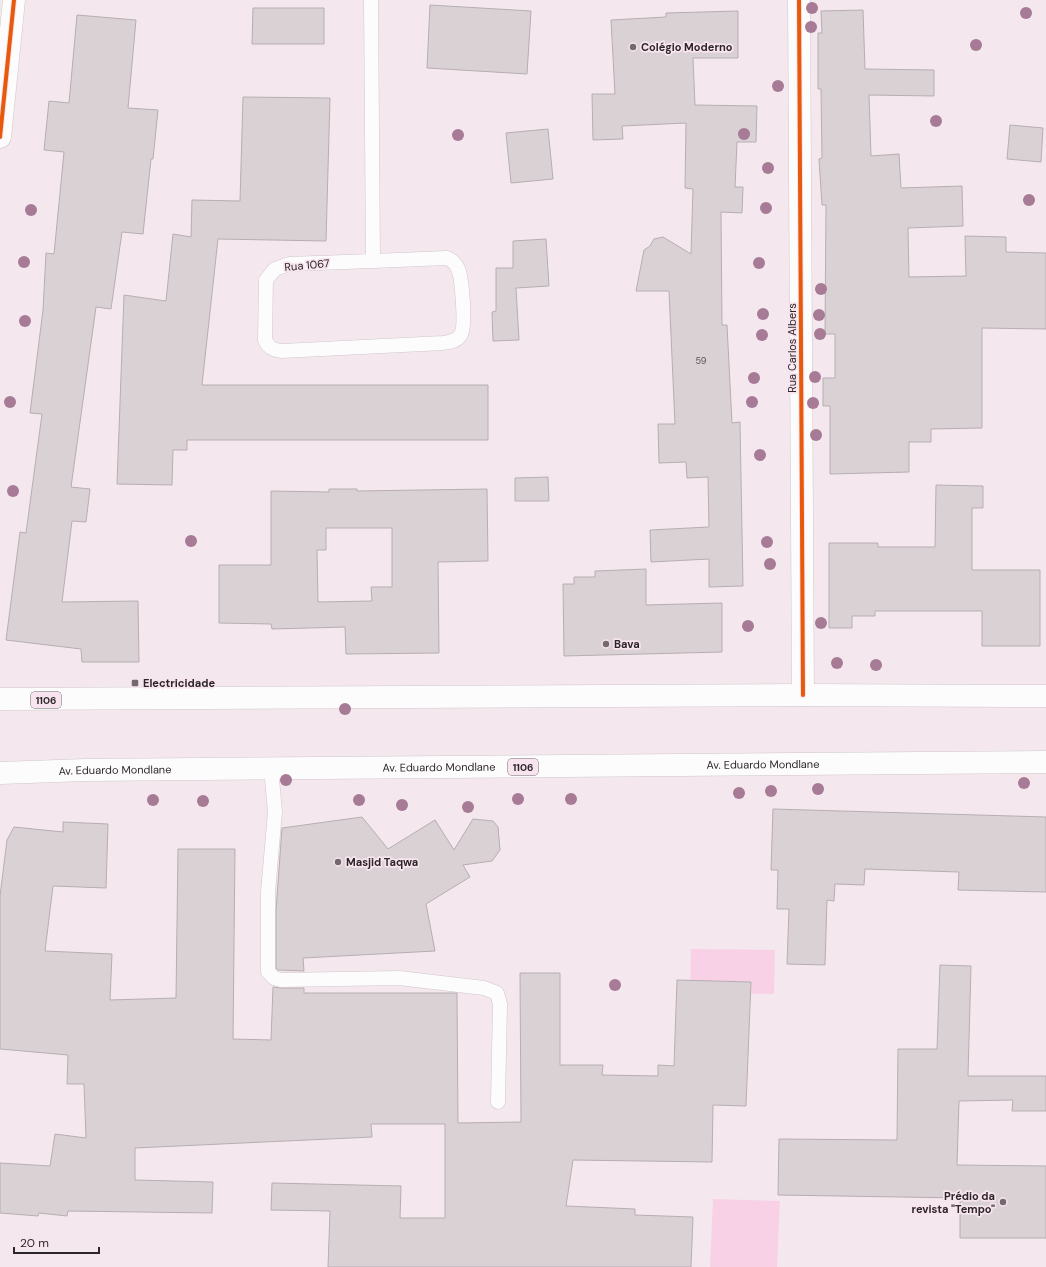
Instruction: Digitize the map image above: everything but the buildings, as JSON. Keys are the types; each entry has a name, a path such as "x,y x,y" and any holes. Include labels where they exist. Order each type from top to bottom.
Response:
{"main road":[{"path":"0,137 14,0"},
{"name":"Rua Carlos Albers","path":"799,0 803,695"},
{"path":"803,695 1046,696"},
{"name":"1106","path":"0,699 93,700 803,695"},
{"name":"Av. Eduardo Mondlane","path":"0,773 86,770 271,768 1046,762"}],"lane":[{"path":"372,0 373,261"},
{"name":"Rua 1067","path":"447,258 453,261 458,269 464,319 462,334 454,341 443,343 282,352 268,347 265,340 266,280 275,269 289,264 373,261 447,258"},
{"path":"271,768 275,812 268,892 268,972 274,978 281,980 399,978 484,988 497,993 500,1004 498,1102"}],"shaded area":[{"path":"691,949 775,950 774,994 690,993"},
{"path":"713,1199 780,1201 777,1267 710,1267"}],"cycle path":[{"path":"0,137 14,0"},
{"path":"799,0 803,695"}],"place":[{"name":"Colégio Moderno","path":"633,47"},
{"name":"Bava","path":"606,644"},
{"name":"Electricidade","path":"135,683"},
{"name":"Masjid Taqwa","path":"338,862"},
{"name":"Prédio da revista \"Tempo\"","path":"1003,1202"}]}
